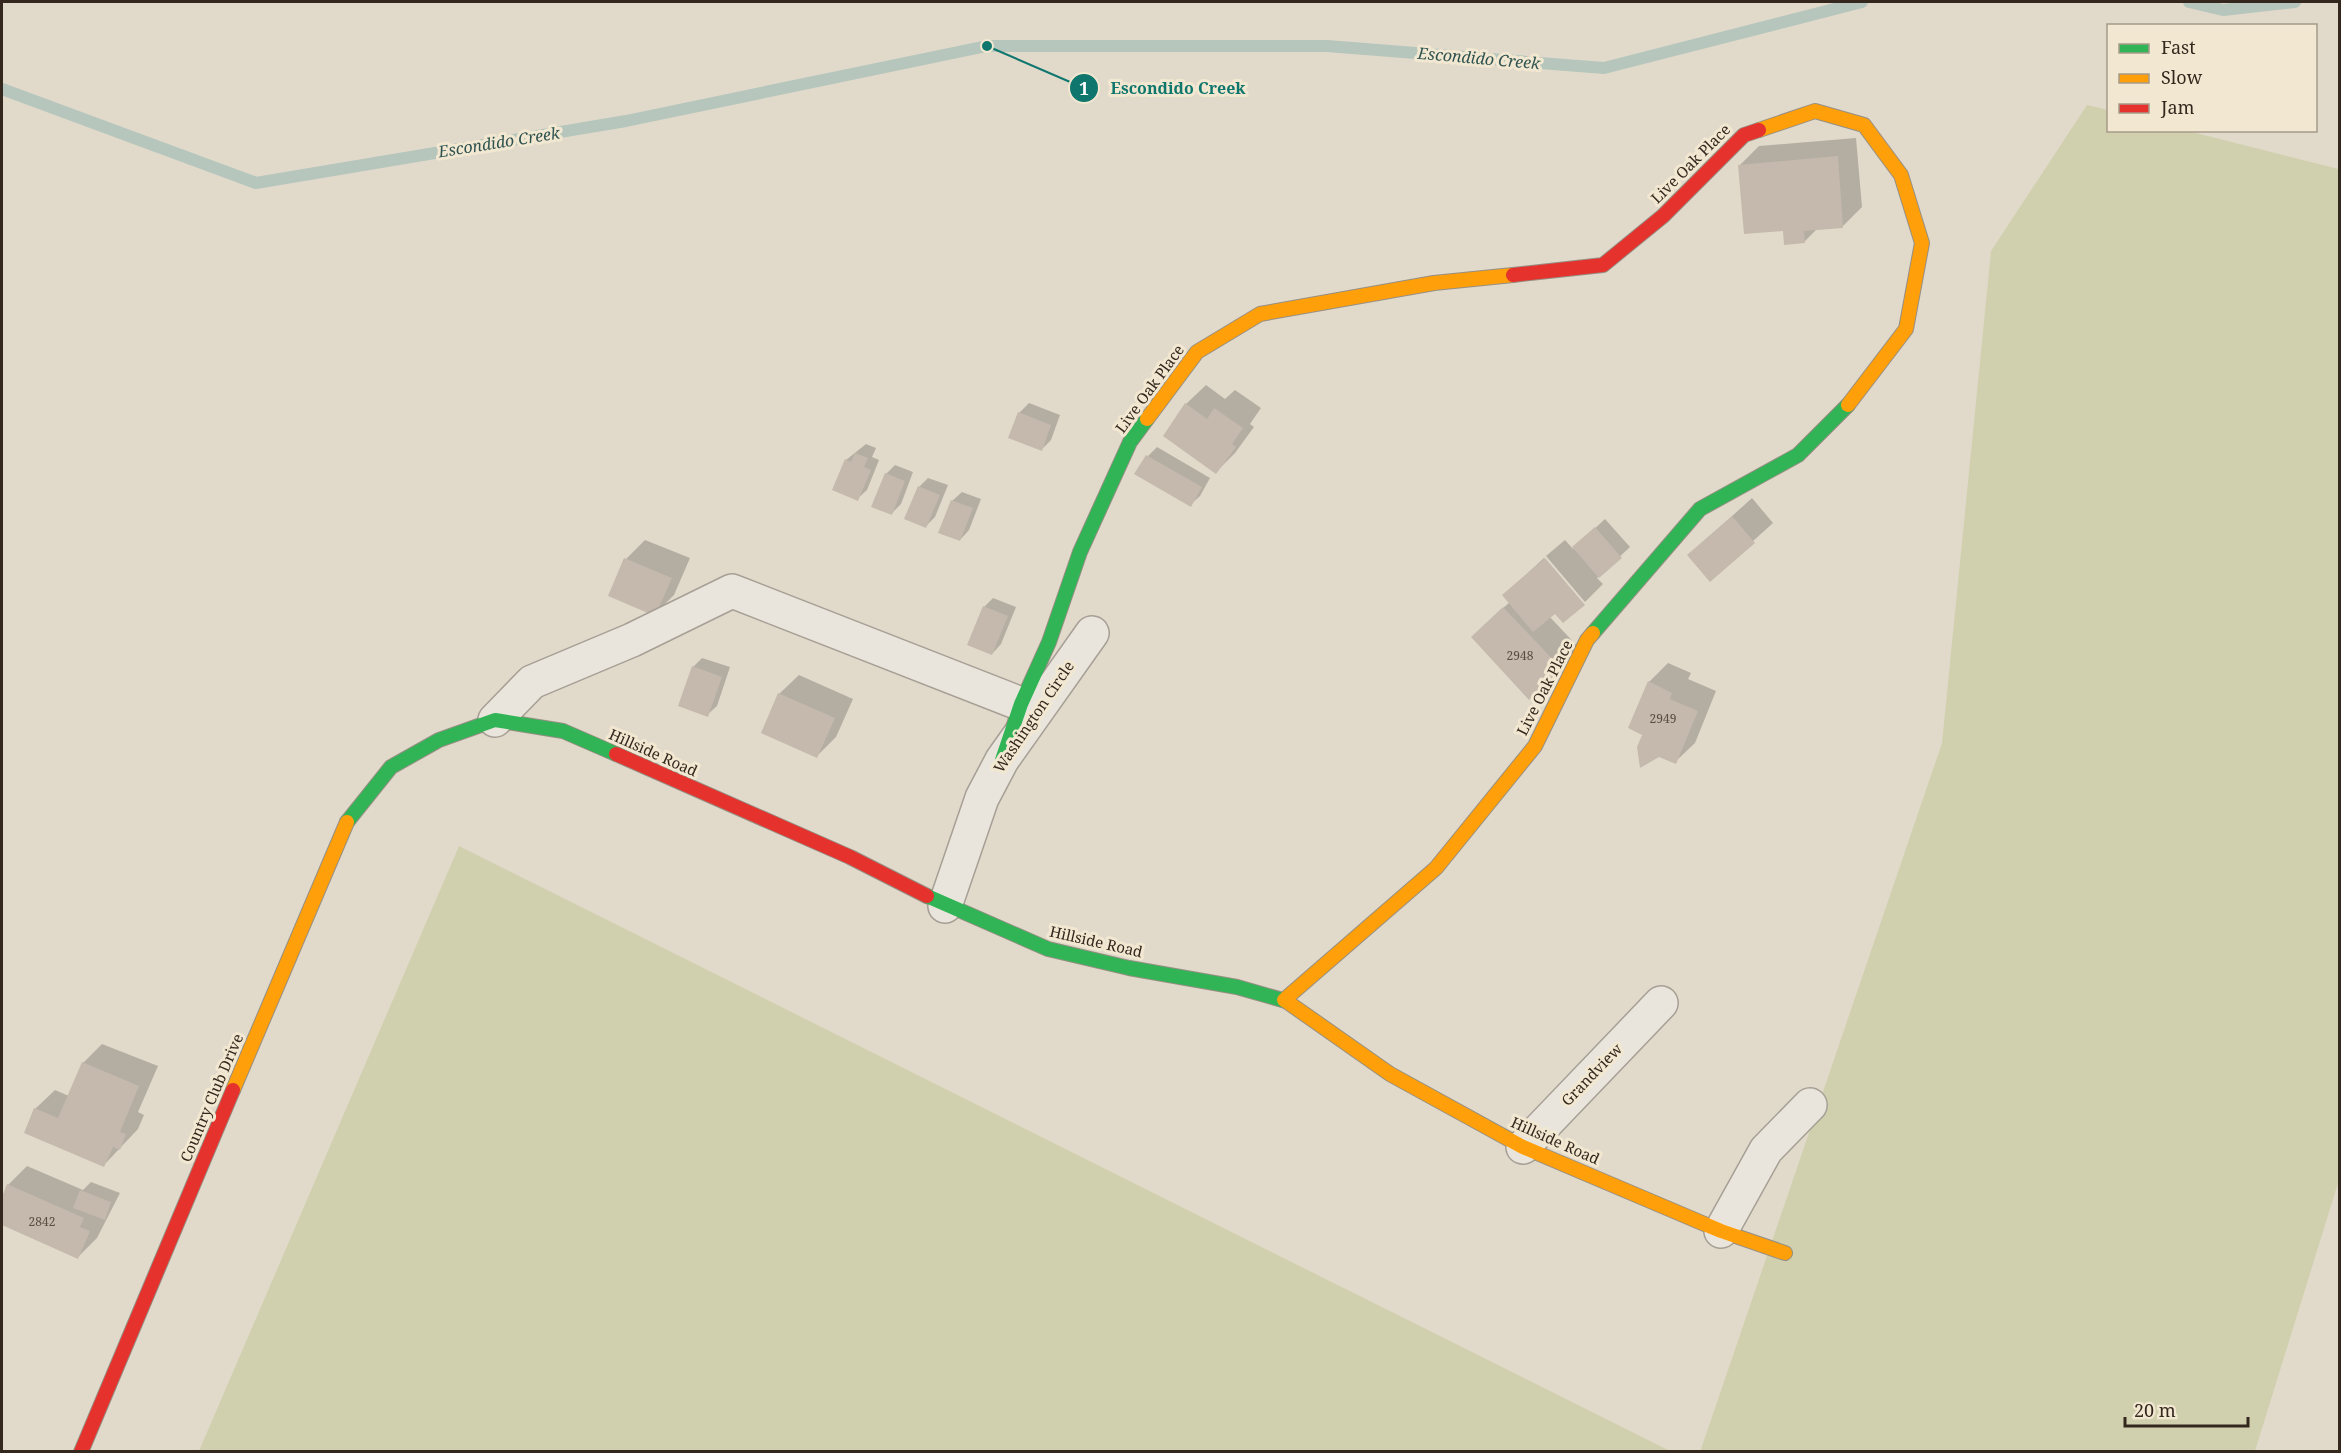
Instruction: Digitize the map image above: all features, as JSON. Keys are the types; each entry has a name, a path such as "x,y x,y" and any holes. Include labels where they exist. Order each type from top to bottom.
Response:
{"street":[{"name":"Live Oak Place","path":"1002,760 1021,704 1049,642 1080,552 1130,442 1197,352 1260,314 1434,283 1603,264 1663,216 1744,135 1815,111 1864,125 1901,175 1922,243 1906,329 1852,401 1798,455 1700,509 1587,640 1535,746 1436,868 1284,1000"},
{"path":"495,720 532,682 632,640 732,591 1021,704"},
{"name":"Washington Circle","path":"945,906 982,798 1002,760 1092,633"},
{"name":"Hillside Road","path":"391,766 439,740 495,720 563,731 850,857 945,906 1048,949 1129,968 1237,987 1284,1000 1390,1074 1523,1147 1722,1231 1785,1253"},
{"name":"Country Club Drive","path":"81,1452 344,826 391,766"},
{"name":"Grandview","path":"1523,1147 1661,1003"},
{"path":"1722,1231 1766,1150 1810,1105"}],"green space":[{"path":"2087,105 2107,110 2107,132 2192,132 2339,169 2339,1180 2255,1451 1700,1452 1942,743 1991,251"},
{"path":"459,846 1670,1451 199,1451"}],"building":[{"path":"1838,156 1843,228 1804,231 1805,243 1784,245 1783,231 1744,234 1738,165"},
{"path":"1185,403 1207,419 1214,408 1243,428 1232,444 1236,447 1216,474 1163,436"},
{"path":"1018,412 1051,425 1042,451 1008,438"},
{"path":"855,453 868,458 864,467 871,470 858,501 832,490 845,459 851,462"},
{"path":"1146,455 1202,487 1191,507 1134,474"},
{"path":"885,473 905,481 892,515 871,507"},
{"path":"918,486 940,495 926,528 904,519"},
{"path":"951,500 973,508 960,541 938,533"},
{"path":"1732,516 1755,543 1710,582 1687,555"},
{"path":"1595,527 1622,558 1599,578 1572,547"},
{"path":"624,558 672,578 655,616 608,596"},
{"path":"1545,558 1585,605 1563,623 1555,614 1533,632 1502,595"},
{"path":"983,606 1008,616 992,655 967,645"},
{"path":"1503,607 1562,669 1529,700 1471,637"},
{"path":"692,666 722,677 708,717 678,706"},
{"path":"1648,681 1672,693 1670,699 1698,711 1676,764 1659,757 1640,768 1637,747 1642,735 1628,728"},
{"path":"778,693 835,718 817,758 761,733"},
{"path":"82,1062 139,1086 120,1132 126,1134 120,1150 113,1147 104,1167 24,1133 34,1108 58,1118"},
{"path":"7,1184 84,1218 80,1227 90,1231 78,1259 2,1225 2,1197"},
{"path":"80,1190 111,1202 105,1220 73,1208"}],"waterway":[{"name":"Escondido Creek","path":"2,89 256,183 626,121 987,46 1327,46 1604,68 1862,2"},
{"name":"Escondido Creek","path":"2189,2 2223,10 2295,2"}],"traffic: fast":[{"path":"1593,633 1700,509 1798,455 1848,405"},
{"path":"1002,760 1021,704 1049,642 1080,552 1130,442 1147,419"},
{"path":"347,822 391,767 439,740 495,720 563,731 616,754"},
{"path":"927,896 1048,949 1129,968 1237,987 1286,1001"}],"traffic: slow":[{"path":"1759,130 1815,111 1864,125 1901,175 1922,243 1906,329 1848,405"},
{"path":"1147,419 1197,352 1260,314 1434,283 1513,275"},
{"path":"1284,1000 1436,868 1535,746 1587,640 1593,633"},
{"path":"233,1090 347,822"},
{"path":"1286,1001 1390,1074 1523,1147 1721,1231 1785,1253"}],"traffic: jam":[{"path":"1513,275 1603,265 1663,216 1744,135 1759,130"},
{"path":"616,754 850,857 927,896"},
{"path":"81,1452 233,1090"}],"place":[{"name":"Escondido Creek","path":"987,46"}]}
